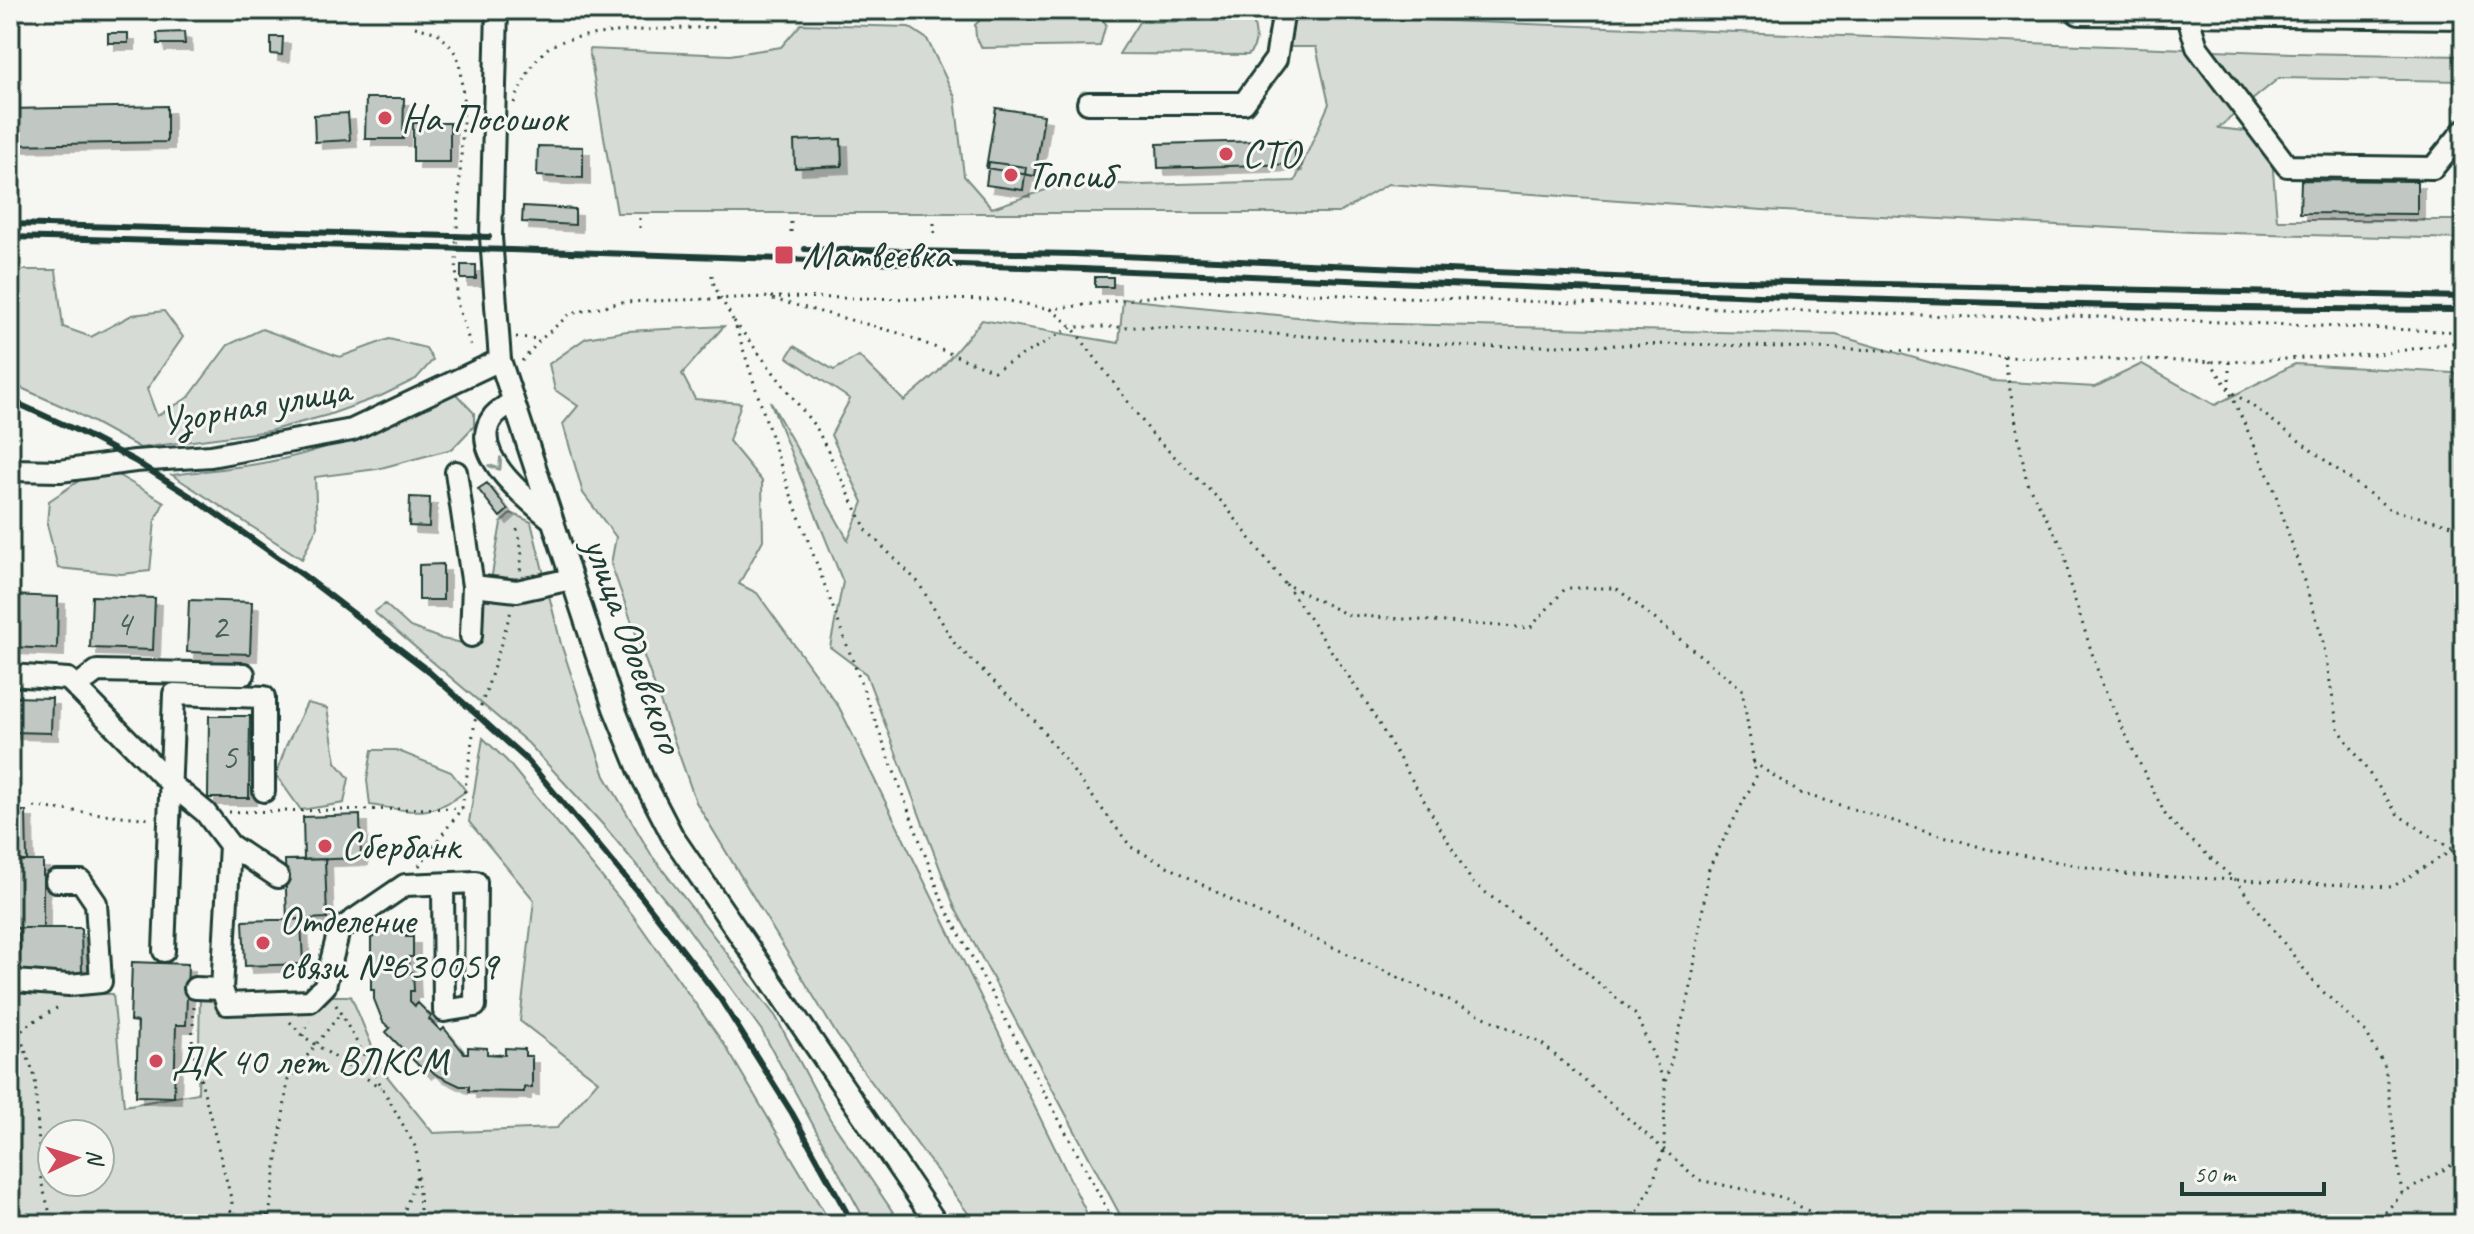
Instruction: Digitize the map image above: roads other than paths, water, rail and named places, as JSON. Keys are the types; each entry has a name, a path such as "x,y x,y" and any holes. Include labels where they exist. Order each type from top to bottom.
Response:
{"highway":[{"path":"2080,10 2464,14"}],"street":[{"name":"улица Одоевского","path":"497,10 491,237 503,370 614,708 643,779 673,837 937,1224"},
{"path":"1088,103 1244,103 1276,59 1284,10"},
{"path":"2186,11 2197,47 2287,166 2433,168 2464,130"},
{"name":"Узорная улица","path":"10,470 60,471 135,461 211,456 305,440 352,430 478,369 503,370"},
{"path":"513,401 492,417 487,434 488,450 497,467 523,496 551,519"},
{"path":"456,472 473,586 471,636"},
{"path":"473,586 517,591 571,579"},
{"path":"76,687 97,671 244,674"},
{"path":"10,675 68,679 172,785 205,812 230,845 278,877"},
{"path":"164,951 174,694 264,697 264,791"},
{"path":"230,845 222,989 227,1004 310,1001 325,986 339,930 405,885 476,882 475,1006 444,1011 443,884"},
{"path":"12,977 69,985 101,982 96,903 81,881 56,881"},
{"path":"195,988 222,989"}],"railway":[{"path":"10,224 489,237"},
{"path":"10,237 815,259 1946,302 2464,310"},
{"path":"805,249 1074,254 1660,279 2464,297"},
{"path":"10,400 135,461 198,501 303,575 427,670 526,759 641,896 721,1000 792,1113 853,1224"}],"place":[{"name":"На Посошок","path":"385,118"},
{"name":"СТО","path":"1226,154"},
{"name":"Топсиб","path":"1011,175"},
{"name":"Матвеевка","path":"784,255"},
{"name":"Сбербанк","path":"325,846"},
{"name":"Отделение связи №630059","path":"263,943"},
{"name":"ДК 40 лет ВЛКСМ","path":"156,1061"}]}
